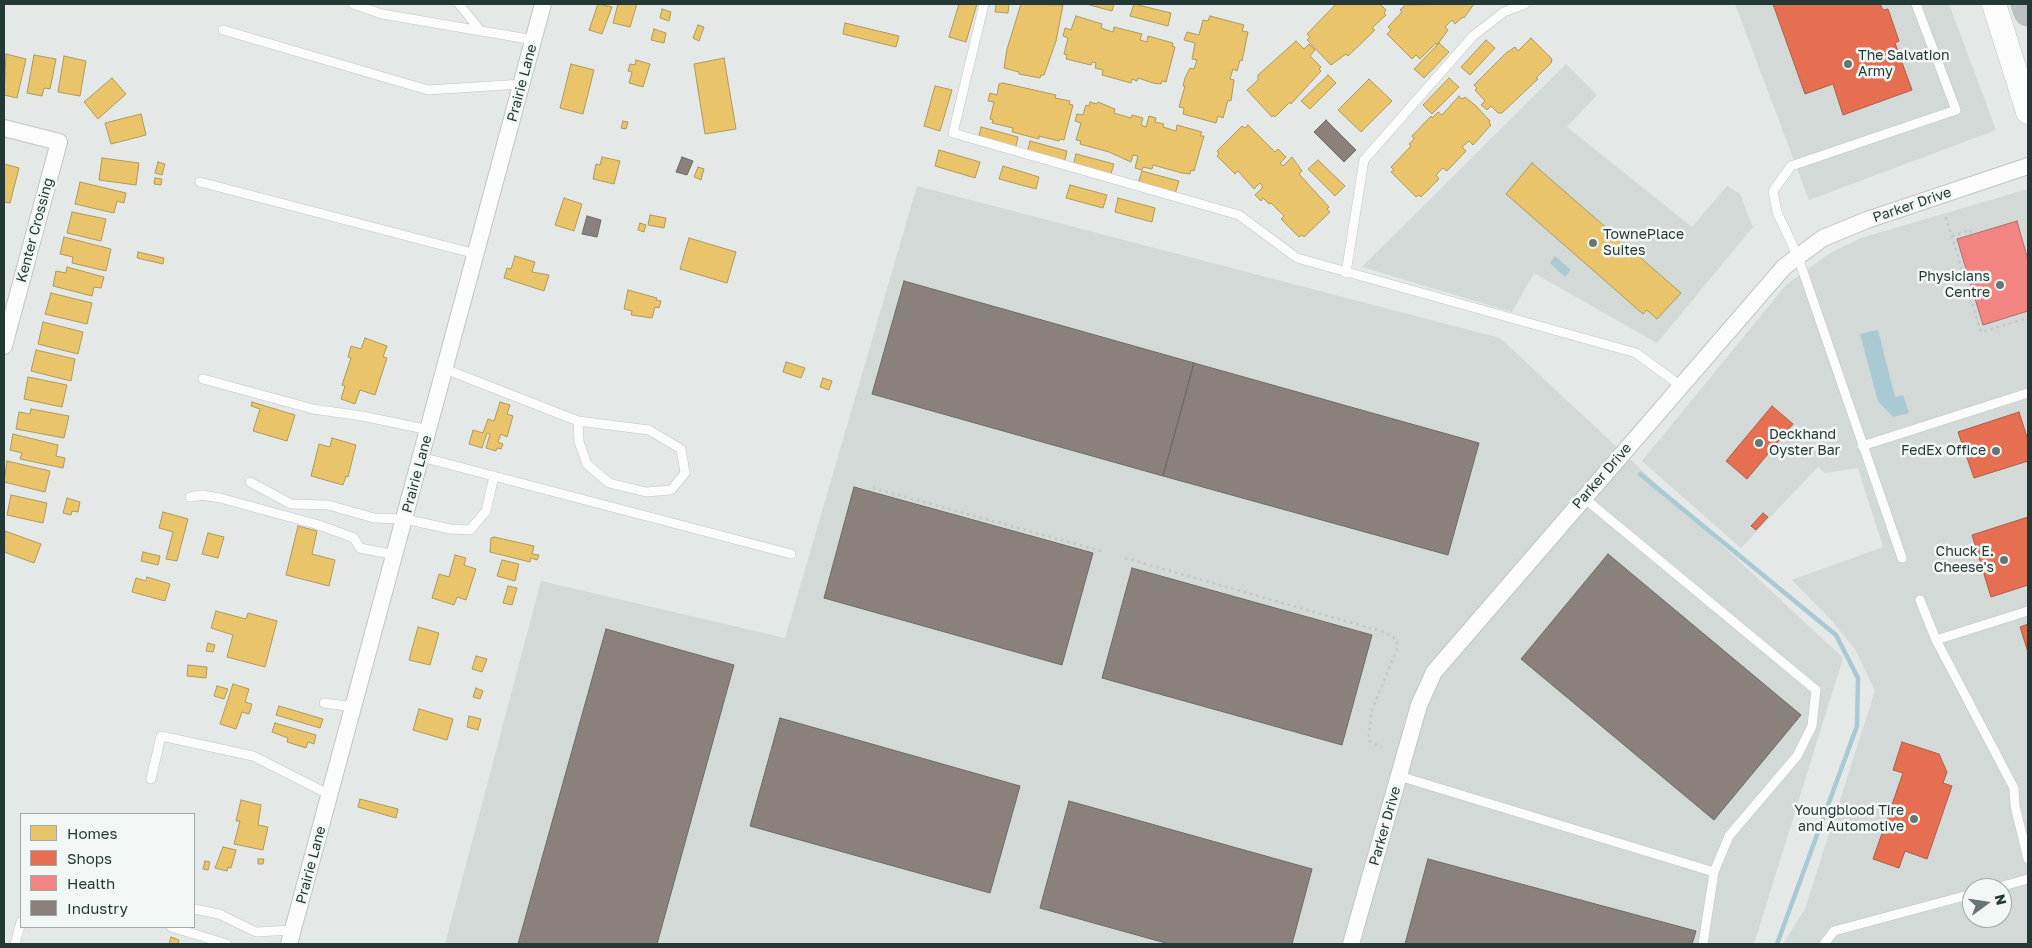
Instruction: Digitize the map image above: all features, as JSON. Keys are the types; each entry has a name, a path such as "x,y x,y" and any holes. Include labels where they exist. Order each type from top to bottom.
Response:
{"highway":[{"path":"2025,4 2028,12"}],"main road":[{"path":"1994,4 2028,112"}],"street":[{"name":"Prairie Lane","path":"291,937 543,4"},
{"name":"Kenter Crossing","path":"4,128 59,142 6,327 4,346"},
{"name":"Parker Drive","path":"1351,944 1419,705 1434,672 1784,267 1823,238 1858,224 2028,166"}],"lane":[{"path":"353,4 382,14 534,40"},
{"path":"459,4 480,30"},
{"path":"984,4 953,133 1238,215 1296,258 1636,354 1681,386"},
{"path":"1346,273 1364,160 1473,36 1504,12 1525,4"},
{"path":"1902,558 1798,257 1777,212 1773,191 1791,166 1956,110 1916,4"},
{"path":"223,30 428,90 522,84"},
{"path":"200,182 476,254"},
{"path":"445,369 578,421 649,430 681,449 685,473 671,490 646,492 609,483 586,464 579,442 578,421"},
{"path":"203,379 313,409 362,416 429,430"},
{"path":"1862,446 2028,393"},
{"path":"422,456 791,554"},
{"path":"250,482 291,504 328,505 374,518 405,519 450,529 470,530 486,510 494,476"},
{"path":"190,497 202,495 220,498 319,525 354,538 360,548 395,555"},
{"path":"1584,498 1816,690 1812,726 1797,756 1729,836 1714,872 1703,944"},
{"path":"1920,600 1936,640 2014,788 2015,806 2028,859"},
{"path":"1936,640 2028,611"},
{"path":"324,703 354,707"},
{"path":"151,779 161,736 253,756 330,795"},
{"path":"1399,776 1714,872"},
{"path":"2012,884 2028,879"},
{"path":"1824,944 1834,931 1962,897"},
{"path":"195,909 219,914 256,932 291,937"},
{"path":"16,944 20,926"},
{"path":"174,928 227,944"}],"path":[{"path":"1946,217 1981,332 2028,318"},
{"path":"1952,236 1970,230 1972,234"},
{"path":"873,488 1105,552"},
{"path":"1125,558 1375,630 1393,637 1397,642 1397,649 1372,710 1369,733 1370,741 1381,747"}],"shaded area":[{"path":"1735,4 1949,4 1996,130 1809,200"},
{"path":"1566,64 1597,95 1567,127 1692,227 1727,186 1740,194 1753,227 1657,343 1534,273 1512,312 1362,267"},
{"path":"917,186 1500,338 1843,658 1754,944 445,944 541,581 785,638"},
{"path":"2028,189 2028,944 1783,944 1805,909 1875,691 1855,649 1833,622 1792,580 1883,547 1858,468 1825,473 1818,467 1741,548 1642,461 1786,285 1830,253 1861,238"}],"water":[{"path":"1555,256 1571,270 1565,277 1550,263"},
{"path":"1878,330 1895,397 1903,395 1909,413 1893,417 1878,401 1860,334"}],"building: Homes":[{"path":"598,4 612,7 602,34 589,30"},
{"path":"618,4 637,4 630,27 613,23"},
{"path":"959,4 977,4 966,42 949,37"},
{"path":"996,4 1009,4 1008,13 995,12"},
{"path":"1021,4 1063,5 1056,41 1044,75 1041,75 1040,78 1019,74 1019,72 1004,68 1007,49"},
{"path":"1086,4 1114,4 1112,11"},
{"path":"1134,4 1171,13 1168,26 1130,16"},
{"path":"1336,4 1380,4 1386,10 1384,13 1386,15 1372,28 1375,30 1348,56 1346,54 1331,65 1307,40 1310,37 1307,34"},
{"path":"1406,4 1474,4 1464,18 1455,24 1452,20 1445,27 1448,30 1437,45 1436,43 1420,59 1416,55 1412,59 1387,34 1391,30 1388,27 1402,12 1400,10"},
{"path":"662,9 671,12 669,21 660,18"},
{"path":"1076,16 1102,24 1101,28 1113,32 1114,27 1142,34 1140,40 1147,42 1148,36 1173,43 1172,46 1175,47 1166,82 1162,81 1161,84 1153,83 1138,78 1137,81 1132,79 1131,83 1102,75 1103,70 1095,68 1096,63 1092,62 1091,65 1066,59 1067,55 1064,54 1068,38 1063,36 1065,28 1071,30"},
{"path":"1210,16 1244,25 1242,31 1248,32 1242,61 1240,60 1237,71 1233,69 1230,79 1234,80 1231,101 1228,100 1223,118 1218,116 1216,123 1183,114 1184,108 1179,107 1185,86 1183,86 1185,78 1190,68 1194,69 1197,60 1192,59 1195,43 1184,40 1187,32 1199,35 1203,20 1208,21"},
{"path":"845,23 899,36 896,47 843,34"},
{"path":"698,25 704,27 699,41 693,38"},
{"path":"654,29 666,33 664,43 651,40"},
{"path":"1531,38 1552,59 1551,63 1536,78 1538,79 1502,113 1498,113 1491,106 1487,110 1481,105 1485,101 1475,90 1477,88 1474,85 1506,53 1515,47 1518,51"},
{"path":"1486,40 1495,48 1470,75 1461,67"},
{"path":"1296,41 1304,49 1309,44 1315,50 1310,56 1321,67 1319,69 1321,71 1291,104 1290,102 1275,117 1273,115 1272,117 1247,90 1258,80 1258,75"},
{"path":"1439,43 1449,52 1424,78 1414,69"},
{"path":"6,54 26,59 17,98 4,95"},
{"path":"34,55 56,59 50,89 44,88 42,96 27,93"},
{"path":"64,56 86,61 80,96 58,92"},
{"path":"724,58 736,129 705,134 694,64"},
{"path":"636,60 650,64 643,87 629,83 632,72 628,71 630,64 635,65"},
{"path":"571,64 594,70 583,114 560,108"},
{"path":"1328,75 1336,83 1310,109 1301,101"},
{"path":"112,78 126,94 98,119 84,102"},
{"path":"1449,78 1459,87 1432,114 1423,105"},
{"path":"1369,79 1392,101 1361,132 1338,110"},
{"path":"1003,83 1056,95 1055,98 1070,101 1069,104 1073,105 1064,140 1060,139 1059,141 1039,136 1039,139 1012,132 1013,128 992,123 993,120 990,119 994,102 988,101 990,93 997,95 999,84"},
{"path":"935,86 952,90 940,131 924,126"},
{"path":"1459,96 1462,99 1465,97 1475,105 1490,121 1491,125 1473,145 1469,141 1462,147 1466,151 1447,171 1443,168 1436,175 1439,179 1421,197 1419,195 1416,197 1391,172 1394,170 1391,167 1411,146 1409,144 1414,139 1412,136 1431,116 1432,118 1438,112 1442,115"},
{"path":"1090,102 1097,104 1098,102 1115,109 1114,113 1131,118 1132,115 1143,118 1141,125 1146,127 1149,116 1156,118 1155,122 1164,124 1163,127 1176,131 1177,125 1202,132 1200,136 1204,136 1194,171 1191,170 1190,174 1182,173 1153,165 1152,169 1143,167 1142,170 1135,168 1138,156 1133,155 1131,162 1109,152 1080,144 1081,141 1076,140 1081,123 1075,121 1077,114 1083,115 1086,105 1089,106"},
{"path":"141,114 146,135 111,144 105,123"},
{"path":"623,121 628,122 626,129 621,128"},
{"path":"1248,125 1275,152 1278,149 1286,157 1280,163 1283,166 1292,157 1302,171 1299,174 1329,207 1327,209 1330,212 1304,237 1302,235 1299,237 1281,219 1284,216 1271,203 1269,204 1263,198 1261,201 1255,195 1263,187 1260,183 1254,189 1238,171 1235,174 1217,156 1219,154 1217,151 1242,126 1245,128"},
{"path":"981,127 1018,137 1015,150 978,140"},
{"path":"1030,141 1067,151 1064,164 1027,154"},
{"path":"939,150 980,162 975,178 935,166"},
{"path":"1076,154 1114,164 1110,177 1073,167"},
{"path":"602,157 620,161 614,184 593,179 596,164 600,165"},
{"path":"102,158 139,163 136,185 99,180"},
{"path":"1318,160 1345,186 1335,196 1308,169"},
{"path":"158,162 165,164 162,175 155,173"},
{"name":"TownePlace Suites","path":"1532,163 1681,293 1657,319 1647,310 1643,314 1506,194"},
{"path":"4,164 19,168 10,203 4,202"},
{"path":"1003,166 1039,177 1036,189 999,179"},
{"path":"698,167 704,169 701,180 694,177"},
{"path":"1142,171 1179,181 1175,194 1138,184"},
{"path":"155,178 162,179 161,185 154,184"},
{"path":"80,182 126,193 124,203 117,201 114,213 75,204"},
{"path":"1070,185 1107,195 1103,208 1066,198"},
{"path":"564,198 582,204 574,231 555,225"},
{"path":"1118,198 1155,208 1152,222 1115,212"},
{"path":"72,212 106,219 101,241 67,233"},
{"path":"650,215 666,218 664,228 648,225"},
{"path":"640,223 646,225 644,232 638,230"},
{"path":"64,237 111,249 106,271 72,263 73,257 60,254"},
{"path":"689,238 736,252 727,283 680,269"},
{"path":"138,252 164,258 163,264 137,258"},
{"path":"515,256 535,262 532,272 549,275 544,291 504,278 507,268 511,269"},
{"path":"67,267 104,277 101,288 94,287 92,296 53,286 56,271 66,273"},
{"path":"628,290 657,298 656,300 661,301 659,308 655,307 652,318 631,315 632,311 624,309"},
{"path":"51,293 92,303 87,324 45,314"},
{"path":"43,322 83,332 78,354 38,344"},
{"path":"365,338 387,346 383,357 387,358 375,395 360,390 355,404 341,399 345,386 342,385 351,358 348,357 351,346 361,349"},
{"path":"36,350 75,359 71,381 31,371"},
{"path":"786,362 805,368 801,378 783,372"},
{"path":"28,377 67,385 62,407 24,399"},
{"path":"823,378 832,381 829,390 820,387"},
{"path":"252,402 295,415 287,441 253,431 260,409 251,406"},
{"path":"500,402 510,405 507,414 513,416 507,437 501,434 498,442 503,444 501,449 497,448 496,451 486,448 490,434 487,433 482,448 469,444 473,430 483,433 488,419 494,421"},
{"path":"31,409 69,416 64,438 16,429 19,412 30,414"},
{"path":"13,434 58,445 56,456 65,458 63,468 20,459 22,453 10,450"},
{"path":"332,438 356,445 348,477 346,476 343,485 311,476 319,444 330,447"},
{"path":"7,461 50,471 45,492 4,482"},
{"path":"11,495 47,503 43,523 7,515"},
{"path":"67,498 80,502 78,512 72,511 71,515 63,513"},
{"path":"163,512 188,519 177,561 166,559 173,532 159,528"},
{"path":"298,526 317,531 312,554 335,560 329,586 286,575"},
{"path":"5,531 41,544 34,563 4,552"},
{"path":"208,533 224,537 218,558 202,554"},
{"path":"494,537 534,546 532,554 539,555 537,560 531,558 530,562 490,552 491,538"},
{"path":"143,552 160,556 158,565 141,561"},
{"path":"455,555 466,558 464,565 476,569 466,600 457,597 454,605 432,598 439,574 449,577"},
{"path":"502,560 519,564 515,581 497,576"},
{"path":"147,577 170,584 165,601 132,592 136,578 146,581"},
{"path":"508,586 517,588 512,605 503,603"},
{"path":"216,611 246,619 248,613 277,621 265,667 227,657 233,635 211,628"},
{"path":"418,627 439,633 430,665 409,660"},
{"path":"208,643 215,645 213,652 206,651"},
{"path":"476,656 487,659 482,672 472,669"},
{"path":"188,665 207,667 206,678 187,676"},
{"path":"233,684 249,689 245,702 252,704 249,714 242,712 236,729 220,724"},
{"path":"217,686 228,689 224,699 214,696"},
{"path":"476,688 483,691 480,699 473,697"},
{"path":"279,706 323,719 320,728 276,715"},
{"path":"419,709 453,719 447,740 413,730"},
{"path":"469,716 481,719 478,730 467,727"},
{"path":"275,723 316,735 314,744 308,742 306,748 287,742 288,738 272,732"},
{"path":"360,799 398,809 396,818 358,807"},
{"path":"241,800 261,805 258,825 268,827 263,850 234,844 240,821 236,821"},
{"path":"223,847 236,850 231,868 228,867 227,871 215,868"},
{"path":"258,859 264,859 263,864 258,864"},
{"path":"205,861 210,862 208,870 203,869"},
{"path":"171,937 179,940 178,944 169,944"}],"building: Shops":[{"name":"The Salvation Army","path":"1773,4 1880,4 1883,10 1888,9 1899,41 1895,43 1912,90 1843,115 1833,84 1805,94"},
{"name":"Deckhand Oyster Bar","path":"1772,406 1793,424 1747,479 1726,461"},
{"name":"FedEx Office","path":"2019,412 2028,440 2028,461 1974,478 1958,432"},
{"path":"1763,513 1768,517 1756,530 1751,526"},
{"name":"Chuck E. Cheese's","path":"2028,517 2028,585 1991,597 1972,535"},
{"path":"2028,624 2028,652 2020,627"},
{"name":"Youngblood Tire and Automotive","path":"1902,742 1939,754 1947,772 1943,783 1952,786 1927,859 1905,851 1899,868 1873,859 1903,773 1893,770"}],"building: Health":[{"name":"Physicians Centre","path":"2017,221 2028,260 2028,311 1983,325 1957,239"}],"building: Industry":[{"path":"1326,120 1356,150 1344,162 1314,132"},
{"path":"682,157 693,161 687,175 676,172"},
{"path":"587,216 601,220 597,237 582,234"},
{"path":"904,281 1194,363 1163,476 872,394"},
{"path":"1194,363 1479,443 1448,555 1163,476"},
{"path":"854,487 1093,553 1062,665 824,598"},
{"path":"1608,554 1801,715 1714,820 1521,659"},
{"path":"1132,568 1372,635 1342,745 1102,678"},
{"path":"606,629 734,665 657,944 518,944"},
{"path":"780,718 1020,786 990,893 750,826"},
{"path":"1069,801 1312,869 1292,944 1169,944 1040,908"},
{"path":"1428,859 1696,931 1692,944 1405,944"}],"waterway":[{"path":"1640,474 1836,635 1858,678 1857,726 1777,944"}],"place":[{"name":"The Salvation Army","path":"1848,64"},
{"name":"TownePlace Suites","path":"1593,243"},
{"name":"Physicians Centre","path":"2000,285"},
{"name":"Deckhand Oyster Bar","path":"1759,443"},
{"name":"FedEx Office","path":"1996,451"},
{"name":"Chuck E. Cheese's","path":"2004,560"},
{"name":"Youngblood Tire and Automotive","path":"1914,819"}]}
